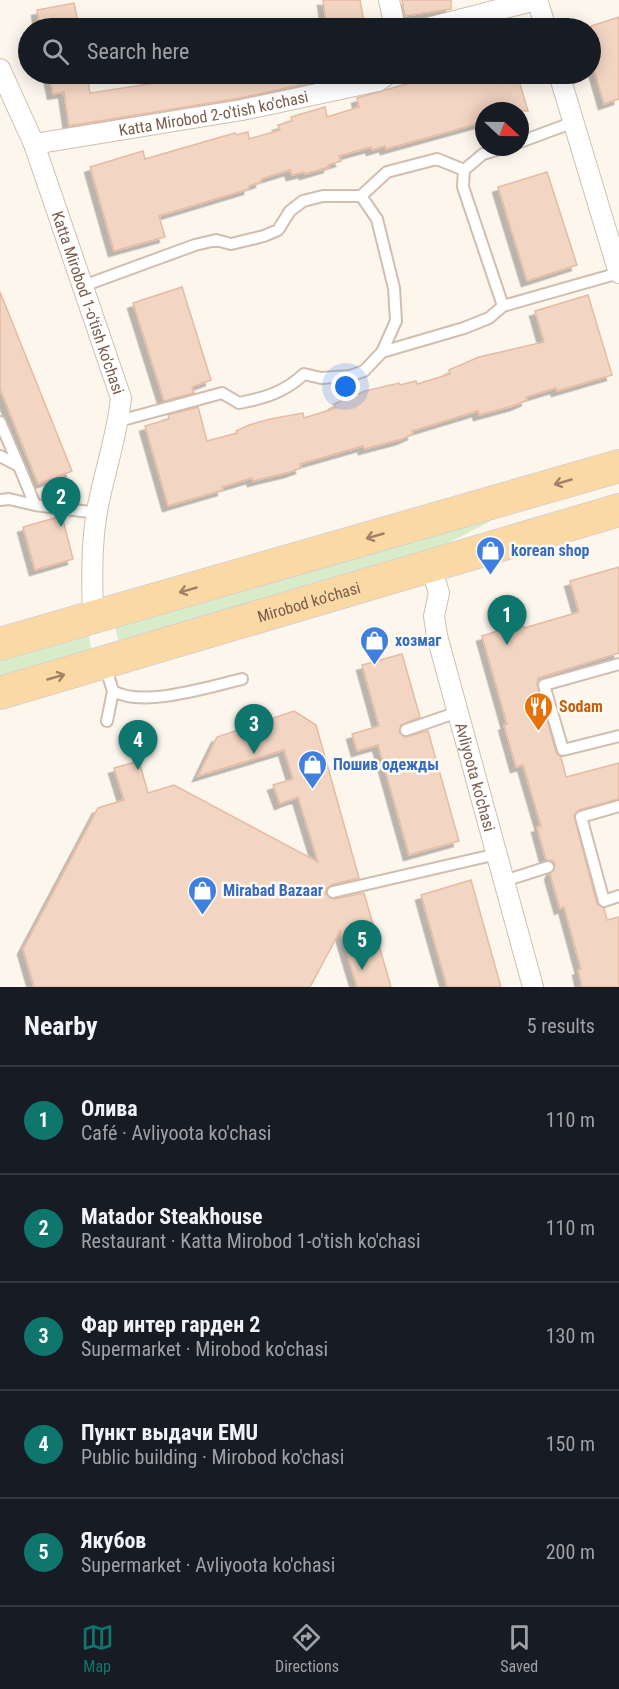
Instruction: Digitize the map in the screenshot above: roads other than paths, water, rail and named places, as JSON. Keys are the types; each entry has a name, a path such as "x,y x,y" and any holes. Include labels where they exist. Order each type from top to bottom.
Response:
{"main road":[{"path":"616,467 607,479 607,491 612,502 619,508"},
{"path":"0,644 616,467"},
{"name":"Mirobod ko'chasi","path":"0,693 109,677 432,566 619,508"}],"street":[{"path":"389,0 393,18"},
{"path":"467,18 537,0 543,18"},
{"name":"Katta Mirobod 1-o'tish ko'chasi","path":"0,69 8,102 34,144 121,398 119,421 97,513 92,569 93,617"},
{"name":"Katta Mirobod 2-o'tish ko'chasi","path":"34,144 264,105 364,84"},
{"path":"562,84 619,273"},
{"name":"Avliyoota ko'chasi","path":"432,566 439,593 434,616 437,636 533,987"}],"lane":[{"path":"529,139 574,122"},
{"path":"481,156 465,170 463,187 503,306"},
{"path":"83,286 195,245 216,240 231,244 264,237 278,230 290,211 303,201 323,196 361,196 387,172 437,159 465,170"},
{"path":"119,421 222,393 239,403 263,398 289,388 304,374 321,378 350,376 364,371 382,352 396,321 394,288 377,219 361,196"},
{"path":"382,352 464,328 489,318 503,306 619,273"},
{"path":"0,422 35,505"},
{"path":"0,456 19,466"},
{"path":"0,500 9,499 35,505 97,513"},
{"path":"619,664 544,685 563,750 619,736"},
{"path":"109,677 130,698 156,696 242,679"},
{"path":"107,721 109,677"},
{"path":"406,729 458,712"},
{"path":"619,806 581,817 604,900 619,896"},
{"path":"333,892 496,854"},
{"path":"504,881 548,867"}],"place":[{"name":"Matador Steakhouse","path":"61,527"},
{"name":"korean shop","path":"490,576"},
{"name":"Олива","path":"507,645"},
{"name":"хозмаг","path":"374,666"},
{"name":"Sodam","path":"538,732"},
{"name":"Фар интер гарден 2","path":"254,754"},
{"name":"Пункт выдачи EMU","path":"138,770"},
{"name":"Пошив одежды","path":"312,790"},
{"name":"Mirabad Bazaar","path":"202,916"},
{"name":"Якубов","path":"362,970"}]}
